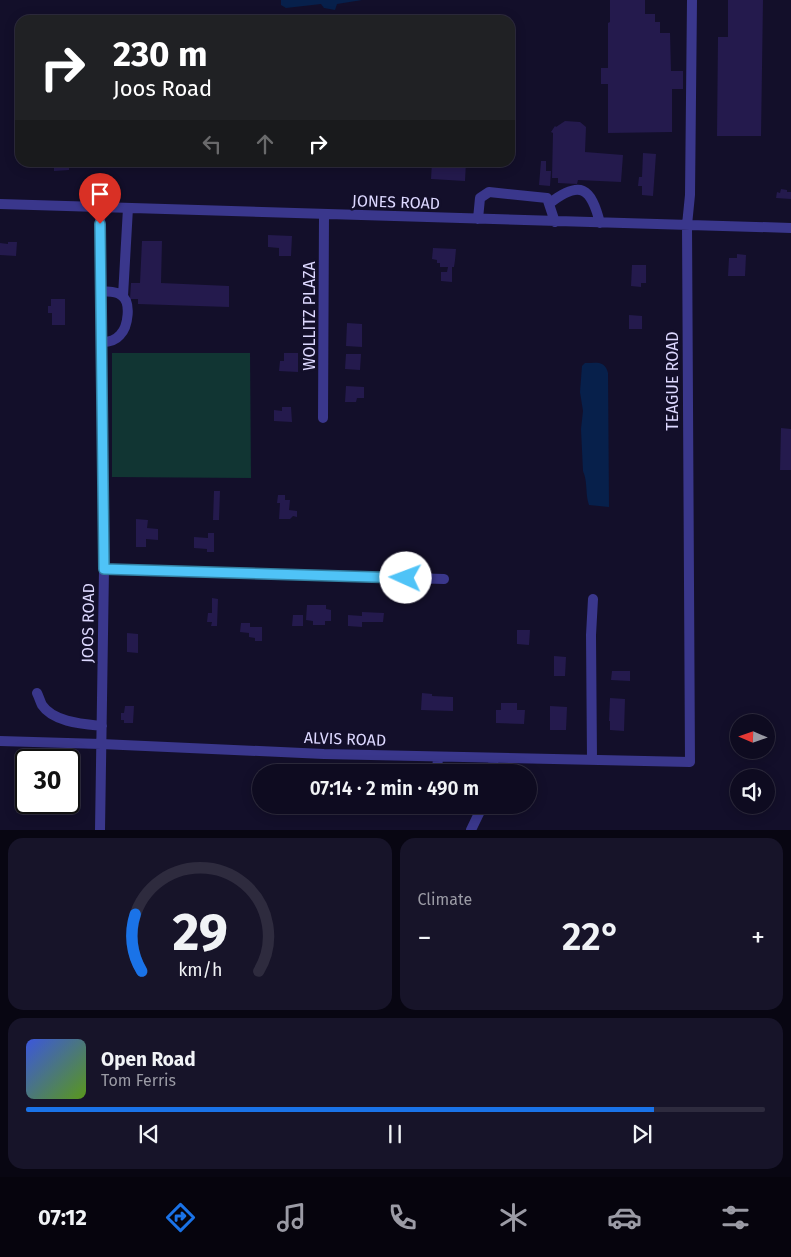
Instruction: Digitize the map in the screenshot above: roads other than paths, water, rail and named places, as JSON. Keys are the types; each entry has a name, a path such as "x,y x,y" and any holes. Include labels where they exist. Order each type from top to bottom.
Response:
{"street":[{"name":"TEAGUE ROAD","path":"690,762 687,225 690,195 692,0"},
{"path":"550,203 569,190 577,189 586,192 595,205 600,223"},
{"path":"478,219 480,198 489,192 547,198 555,222"},
{"name":"JONES ROAD","path":"0,204 791,228"},
{"name":"JOOS ROAD","path":"100,206 104,569 100,830"},
{"path":"102,342 109,342 121,335 128,315 128,305 123,296 128,208"},
{"name":"WOLLITZ PLAZA","path":"324,215 324,418"},
{"path":"101,291 117,293 123,296"},
{"path":"104,569 444,580"},
{"path":"592,760 593,598"},
{"path":"37,693 48,712 75,722 102,726"},
{"name":"ALVIS ROAD","path":"0,741 324,754 690,762"},
{"path":"438,757 438,764"},
{"path":"493,764 494,758"},
{"path":"471,830 479,814"}],"water":[{"path":"281,0 362,0 337,4 335,10 324,8 321,4 286,8 281,5"},
{"path":"585,363 602,364 608,373 609,507 589,505 587,497 583,471 581,429 583,411 580,392 582,366"}]}
